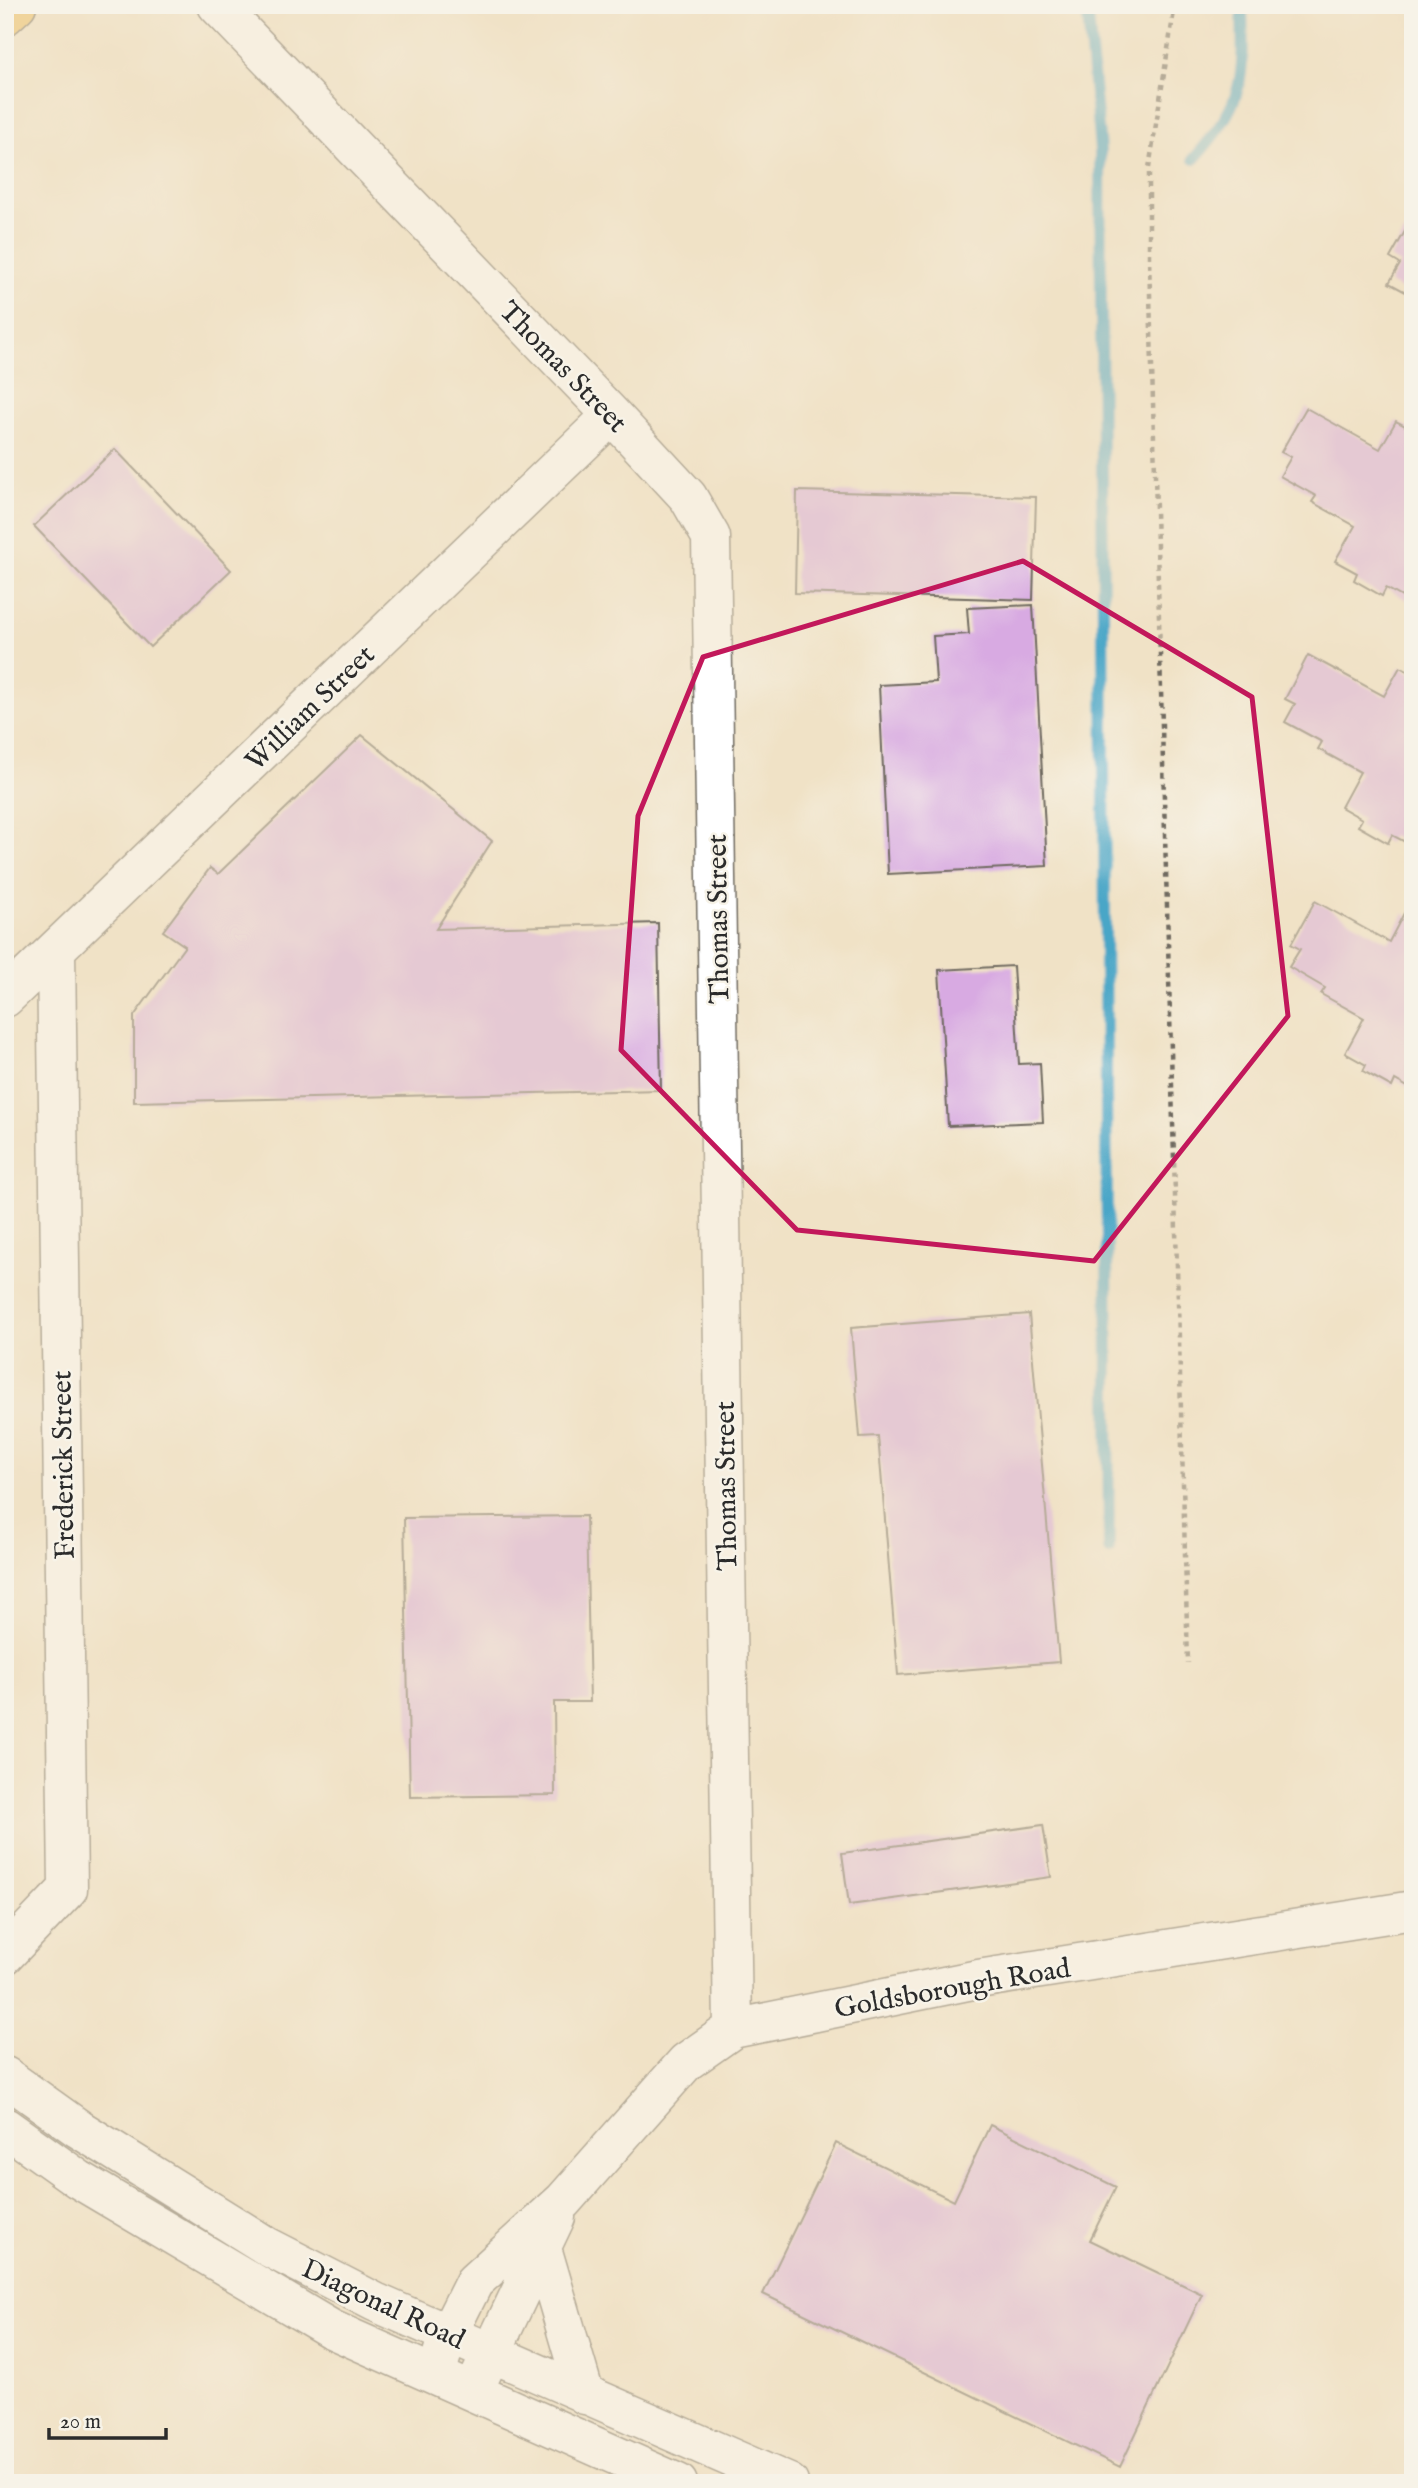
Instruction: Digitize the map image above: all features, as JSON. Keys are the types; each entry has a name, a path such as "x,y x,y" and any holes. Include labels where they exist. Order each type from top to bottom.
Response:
{"highway":[{"path":"5,16 17,5"}],"street":[{"name":"Thomas Street","path":"217,5 612,415 688,497 711,537 733,2029"},
{"name":"William Street","path":"5,998 612,415"},
{"name":"Frederick Street","path":"5,1955 68,1889 56,950"},
{"name":"Goldsborough Road","path":"436,2375 448,2334 474,2282 563,2201 686,2062 733,2029 978,1979 1413,1910"},
{"name":"Diagonal Road","path":"5,2076 121,2157 268,2247 366,2297 789,2483"},
{"name":"Diagonal Road","path":"5,2127 78,2179 212,2261 331,2329 678,2483"},
{"name":"Goldsborough Road","path":"474,2392 563,2201"},
{"path":"542,2248 585,2395"}],"path":[{"path":"1175,5 1149,168 1149,258 1188,1663"}],"highlighted area":[{"path":"1023,561 1252,697 1288,1016 1094,1261 797,1230 621,1050 638,816 703,657"}],"building":[{"path":"1413,217 1413,296 1389,283 1400,264 1390,258"},
{"path":"1306,408 1380,449 1396,421 1413,430 1413,595 1409,601 1386,588 1382,596 1354,580 1357,573 1335,561 1355,526 1312,502 1316,496 1280,476 1291,457 1281,452"},
{"path":"115,449 231,570 150,647 34,526"},
{"path":"797,491 1036,497 1033,600 795,593"},
{"path":"1033,605 1047,866 888,874 879,685 936,682 933,636 969,634 967,608"},
{"path":"1308,655 1384,696 1400,667 1413,674 1413,846 1392,835 1388,843 1358,826 1362,819 1341,807 1360,772 1318,749 1322,742 1285,722 1295,704 1285,699"},
{"path":"362,735 492,841 436,929 658,923 661,1090 134,1102 134,1016 185,946 163,931 210,868 218,874"},
{"path":"1315,901 1389,942 1404,913 1413,918 1413,1090 1395,1080 1392,1087 1363,1071 1366,1065 1345,1053 1364,1018 1321,994 1325,988 1289,967 1300,949 1291,944"},
{"path":"1013,966 1019,1064 1040,1063 1043,1122 948,1126 939,970"},
{"path":"1029,1314 1059,1662 898,1675 878,1436 860,1437 851,1328"},
{"path":"586,1516 590,1702 554,1702 555,1795 410,1797 404,1518"},
{"path":"1043,1825 1051,1877 849,1905 842,1853"},
{"path":"990,2125 1116,2187 1090,2240 1202,2294 1120,2467 763,2294 836,2143 954,2201"}],"waterway":[{"path":"1087,5 1100,150 1109,1549"},
{"path":"1194,159 1223,121 1238,88 1243,53 1242,5"}]}
